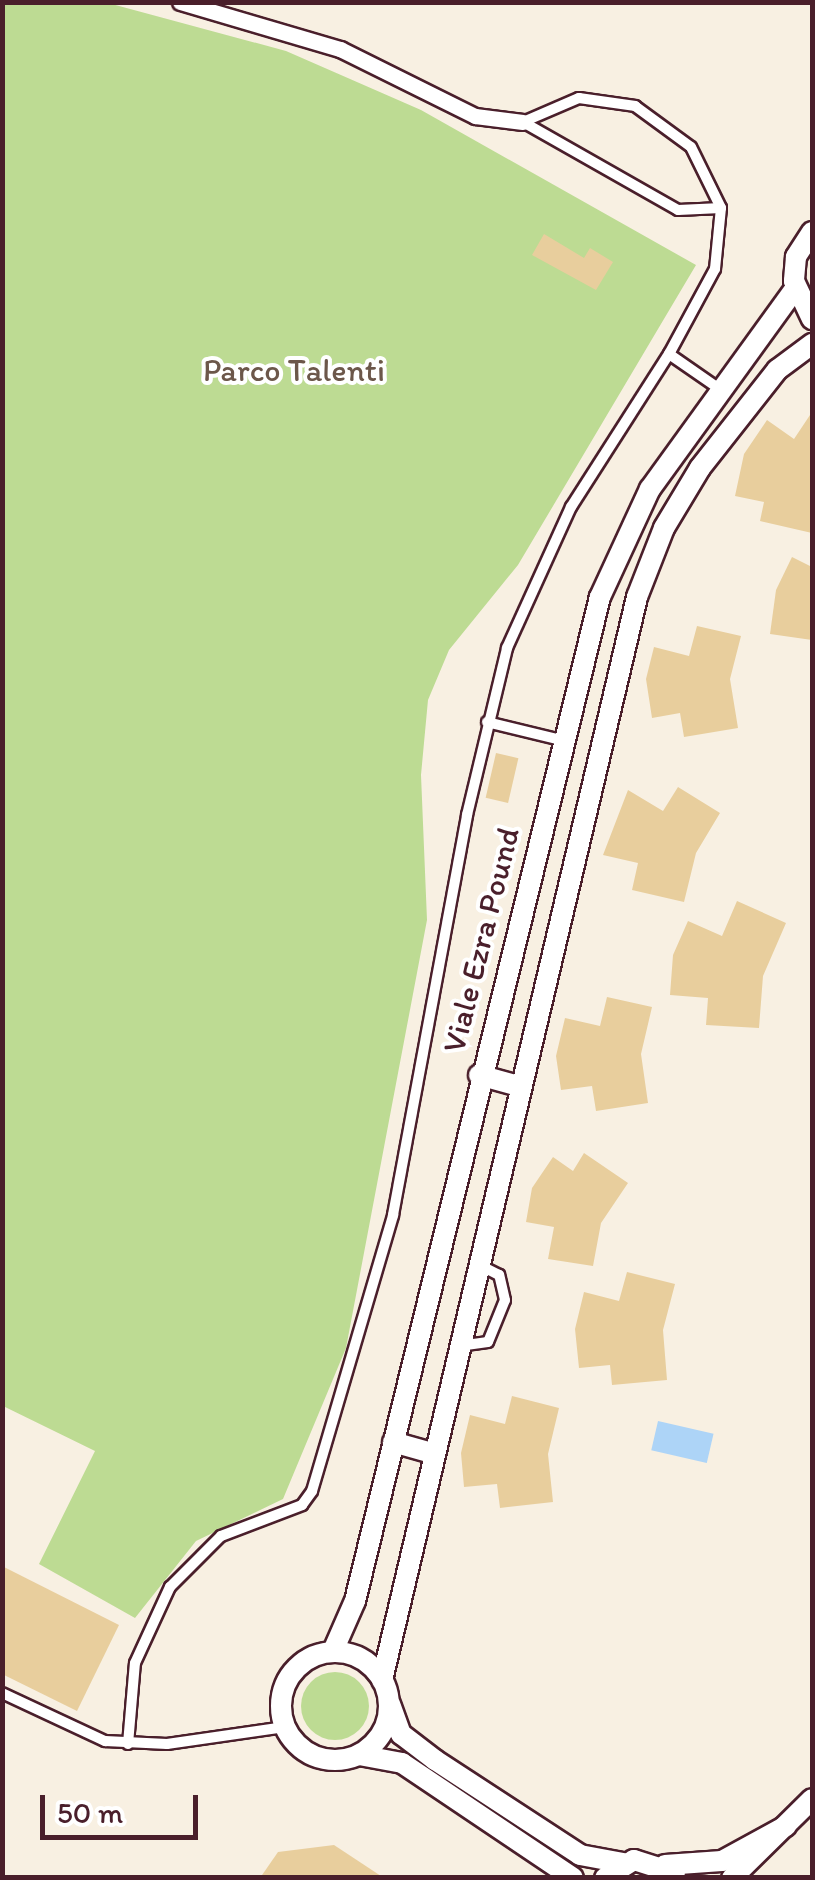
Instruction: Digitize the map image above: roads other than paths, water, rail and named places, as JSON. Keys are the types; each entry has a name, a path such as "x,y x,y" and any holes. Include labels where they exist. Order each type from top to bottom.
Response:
{"street":[{"path":"180,2 340,48 475,116 523,122"},
{"path":"812,232 796,257 795,289 812,319"},
{"name":"Viale Ezra Pound","path":"333,1652 351,1616 591,624 625,537 795,289"},
{"path":"359,1754 384,1730 385,1689 432,1453 518,1086 653,552 726,434 777,370 812,344"},
{"path":"479,1076 518,1086"},
{"path":"393,1442 432,1453"},
{"path":"573,1878 402,1762 359,1754 320,1758 285,1728 289,1678 333,1652 364,1661 385,1689 410,1742 580,1855 672,1872 710,1865 786,1826"},
{"path":"732,1878 812,1799"},
{"path":"605,1878 623,1863"}],"lane":[{"path":"128,1744 135,1662 170,1587 220,1536 302,1505 312,1491 393,1215 487,722 546,556 716,268 721,208 697,154 646,111 579,98 523,122"},
{"path":"523,122 678,210 721,208"},
{"path":"668,354 722,391"},
{"path":"487,722 561,740"},
{"path":"458,1346 488,1342 502,1313 502,1279 477,1264"},
{"path":"2,1693 95,1739 128,1744 285,1728"}],"water":[{"path":"658,1421 714,1434 707,1463 651,1450"}],"park label":[{"name":"Parco Talenti","path":"294,370"}]}
